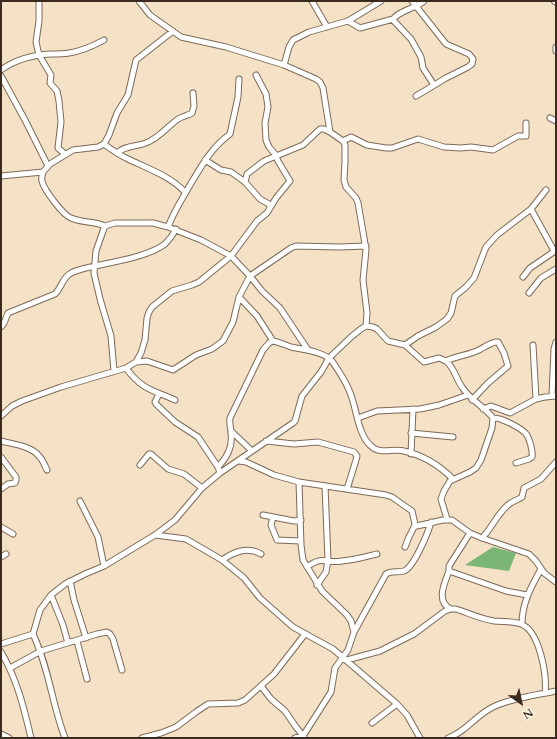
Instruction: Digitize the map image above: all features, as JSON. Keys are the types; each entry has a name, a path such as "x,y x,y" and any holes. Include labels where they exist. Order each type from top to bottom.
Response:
{"street":[{"path":"40,1 36,42 39,55 50,74 50,83 57,93 60,122 58,148 65,154"},
{"path":"139,1 150,15 181,37 226,47 284,65 305,73 320,82 323,88 330,132"},
{"path":"312,1 327,27"},
{"path":"284,65 289,46 293,40 305,34 348,21 381,1"},
{"path":"412,1 446,44 473,57 471,65 416,96"},
{"path":"348,21 360,28 393,19 424,1"},
{"path":"393,19 393,22 411,39 421,57 423,68 434,85"},
{"path":"173,31 136,60 128,95 117,113 104,144 98,147 73,150 65,154 48,166 43,172 41,180 68,217 105,226 115,222 153,223 176,229 202,240 231,256 262,291 280,308 308,350"},
{"path":"1,70 16,61 39,55 68,54 84,50 104,40"},
{"path":"1,76 48,166"},
{"path":"136,362 141,353 145,340 147,318 152,307 172,292 199,282 231,256 257,221 264,216 290,181 266,140 265,123 268,107 266,94 256,76"},
{"path":"168,227 175,209 205,160 230,134 238,97 239,79"},
{"path":"117,153 126,147 145,144 160,135 179,118 188,116 192,113 194,106 194,93"},
{"path":"550,118 556,121"},
{"path":"343,141 351,137 373,146 392,148 418,140 444,147 471,147 493,150 518,136 526,136 526,123"},
{"path":"245,182 246,174 264,161 303,145 320,129 330,132 343,141 345,149 344,180 346,188 356,198 358,203 366,246 363,280 367,313 366,326"},
{"path":"104,144 117,153 158,172 177,184 186,192"},
{"path":"205,160 221,170 230,172 245,182 260,199 269,204 270,207"},
{"path":"1,176 43,172"},
{"path":"405,345 418,336 436,327 446,319 452,308 455,296 474,278 486,246 497,235 531,209 546,190"},
{"path":"523,276 530,268 556,251 531,209"},
{"path":"105,226 98,246 95,278 111,336 114,371"},
{"path":"1,327 8,313 55,294 63,279 70,273 81,268 129,259 158,248 166,243 176,229"},
{"path":"1,416 12,406 22,401 61,387 126,368 136,362 147,361 173,370 196,355 215,348 223,341 230,330 236,313 239,297 250,276 291,248 296,246 366,246"},
{"path":"529,293 541,278 556,270"},
{"path":"239,297 257,316 273,341 308,350 329,358 350,390 365,438 373,448 385,451 401,450 438,466 453,479"},
{"path":"219,470 239,460 295,421 302,396 321,372 329,358 351,337 366,326 371,326 377,329 388,341 405,345 422,361 427,362 443,358 452,367 462,387 470,398 493,418 499,418 522,430 527,436 532,457 516,463"},
{"path":"65,738 57,717 52,688 41,651 33,634 40,610 51,595 70,582 104,566 155,535 175,520 219,470 230,450 230,418 263,350 273,341"},
{"path":"358,418 377,411 413,409 470,398 508,366 504,353 498,342 495,342 478,351 446,361"},
{"path":"484,409 490,406 510,412 536,399 554,396 554,349 556,342"},
{"path":"533,345 536,399"},
{"path":"126,368 144,387 175,400"},
{"path":"159,394 155,402 156,404 175,422 198,437 219,470"},
{"path":"411,454 413,409"},
{"path":"447,520 441,499 444,491 453,479 462,477 476,468 481,460 492,428 493,418"},
{"path":"231,431 252,451"},
{"path":"411,433 453,437"},
{"path":"1,441 36,453 47,470"},
{"path":"266,442 294,444 318,442 354,452 357,457 348,489"},
{"path":"140,465 149,454 152,454 168,469 184,474 202,488"},
{"path":"1,457 16,477 16,480 15,482 8,484 1,489"},
{"path":"239,460 274,475 299,482 392,497 412,511 415,525 405,547"},
{"path":"482,538 489,531 498,515 507,506 522,497 523,490 541,479 556,462"},
{"path":"299,482 301,554 318,585 347,615 354,632"},
{"path":"318,585 326,572 328,560 325,486"},
{"path":"80,501 98,537 104,566"},
{"path":"263,515 294,521 300,520"},
{"path":"273,517 271,526 278,540 301,541"},
{"path":"415,525 418,526 431,522 447,520 456,522 470,533 529,554 541,569 556,582"},
{"path":"346,659 354,632 386,574 390,572 403,571 407,568 418,553 431,522"},
{"path":"1,527 13,534"},
{"path":"470,533 449,566 449,571 442,591 443,600 447,606 452,609 464,611 494,621 522,624 532,634 538,646 545,676 545,693"},
{"path":"155,535 186,539 222,560 244,578 260,598 277,614 293,627 322,642 346,659 397,704 409,719 420,738"},
{"path":"222,560 234,553 245,550 256,551 261,554"},
{"path":"307,567 317,561 328,560 341,562 377,554"},
{"path":"522,624 522,615 527,596 541,569"},
{"path":"449,571 506,591 527,596"},
{"path":"70,582 86,638"},
{"path":"51,595 63,625 68,643"},
{"path":"304,737 331,692 335,668 346,659 380,651 406,638 452,609"},
{"path":"10,668 41,651 107,632 110,634 122,670"},
{"path":"1,644 33,634"},
{"path":"142,738 165,732 176,727 208,704 241,702 274,674 305,634"},
{"path":"77,641 87,679"},
{"path":"1,652 10,668 21,697 31,738"},
{"path":"261,686 271,699 286,711 304,737"},
{"path":"448,738 463,731 485,712 501,703 556,691"},
{"path":"372,724 397,704"},
{"path":"1,734 9,738"},
{"path":"295,738 304,737"}],"green space":[{"path":"493,547 516,553 509,571 465,565"}]}
